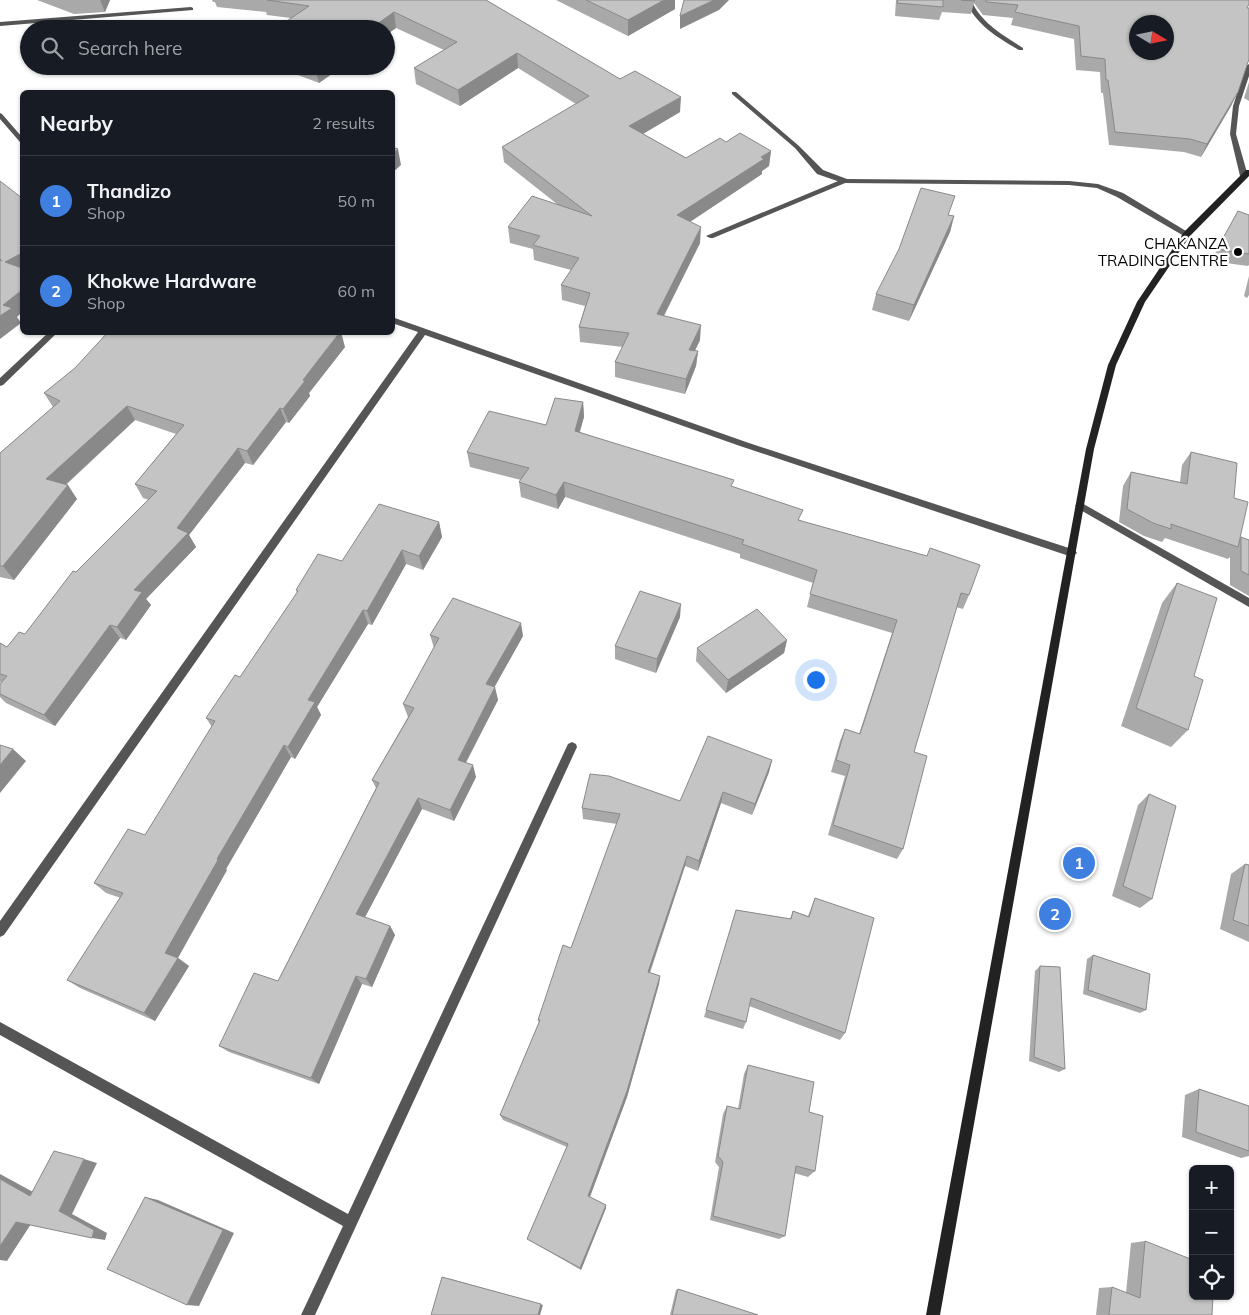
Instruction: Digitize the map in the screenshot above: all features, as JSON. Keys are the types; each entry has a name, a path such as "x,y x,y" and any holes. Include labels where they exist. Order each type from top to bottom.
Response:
{"main road":[{"path":"933,1315 1090,450 1112,365 1141,302 1186,234 1247,174"}],"street":[{"path":"968,0 976,16 993,32 1021,49"},
{"path":"51,20 191,9"},
{"path":"0,24 20,22"},
{"path":"1247,174 1233,134 1236,106 1249,66"},
{"path":"734,93 797,147 820,172 846,181 1069,183 1098,186 1120,195 1186,234"},
{"path":"0,115 20,139"},
{"path":"710,236 846,181"},
{"path":"395,321 744,444 1072,553"},
{"path":"0,931 422,331"},
{"path":"0,383 51,335"},
{"path":"1080,506 1249,603"},
{"path":"308,1315 572,747"},
{"path":"0,1028 351,1224"}],"building":[{"path":"267,0 486,0 620,79 635,71 681,97 629,126 686,158 720,138 726,142 740,133 771,151 761,157 764,159 677,215 701,227 657,314 701,325 689,350 698,351 686,379 615,362 629,333 579,327 590,293 561,285 579,258 533,245 540,236 508,227 532,196 592,216 502,147 589,96 517,53 458,90 414,68 457,42 394,12 383,20 288,20 309,6"},
{"path":"586,0 664,0 628,20"},
{"path":"684,0 714,0 680,16"},
{"path":"898,0 943,0 943,7 897,3"},
{"path":"985,0 1249,0 1247,8 1249,8 1249,59 1238,92 1207,144 1190,139 1115,132 1108,80 1106,80 1105,59 1081,56 1079,26 1015,12 1018,5 987,2"},
{"path":"0,181 20,196 20,254 5,262 20,267 20,292 3,305 12,308 0,316 0,260 2,261 0,259"},
{"path":"921,188 955,196 948,215 954,216 914,305 876,294 899,249"},
{"path":"1238,211 1249,215 1249,254 1217,249"},
{"path":"105,335 338,335 303,380 305,381 283,409 280,408 247,451 238,448 177,528 188,533 134,590 142,592 117,627 110,625 44,715 0,694 0,684 7,676 0,674 0,643 7,647 19,632 25,634 73,571 76,572 157,491 135,484 184,425 127,406 46,479 68,485 3,566 0,566 0,453 60,401 44,393 75,368"},
{"path":"555,398 583,402 575,431 734,480 731,486 803,510 798,520 927,556 930,548 980,565 969,595 961,593 914,752 927,756 903,849 833,825 850,765 836,760 845,729 860,734 897,620 810,594 817,570 742,544 744,540 564,482 556,495 519,482 529,468 467,452 489,411 546,425"},
{"path":"1191,452 1237,463 1234,498 1248,502 1238,547 1171,524 1171,529 1153,523 1127,509 1131,472 1187,484"},
{"path":"379,504 439,522 419,556 402,550 367,611 363,610 308,700 315,702 288,747 284,745 217,859 165,953 178,958 144,1013 67,980 123,893 94,883 128,829 145,835 215,721 206,718 235,675 240,677 298,591 296,590 318,554 342,561"},
{"path":"1241,537 1249,540 1249,575 1241,571"},
{"path":"1177,583 1217,598 1194,676 1203,680 1188,730 1136,708"},
{"path":"640,591 681,604 657,659 615,646"},
{"path":"453,598 521,623 486,684 495,687 458,760 473,765 450,810 418,798 356,914 390,926 366,979 356,976 311,1078 219,1046 254,973 278,981 379,783 372,780 414,708 403,704 439,638 430,635"},
{"path":"757,609 787,640 728,680 697,648"},
{"path":"708,736 772,760 755,804 723,792 699,861 687,856 648,972 660,976 627,1091 588,1196 606,1205 580,1268 527,1239 568,1144 500,1115 540,1020 538,1020 563,945 571,948 620,814 582,808 590,774 609,776 680,801"},
{"path":"0,745 13,749 0,765"},
{"path":"1149,794 1176,806 1152,899 1123,886"},
{"path":"1245,864 1249,865 1249,926 1233,920"},
{"path":"815,898 874,918 845,1033 751,998 746,1022 706,1010 736,910 791,919 793,911 809,917"},
{"path":"1093,955 1150,974 1146,1010 1088,990"},
{"path":"1040,966 1060,967 1065,1069 1034,1057"},
{"path":"748,1065 814,1082 809,1112 823,1116 815,1171 796,1166 785,1236 713,1216 723,1162 718,1156 727,1106 740,1109"},
{"path":"1199,1089 1249,1106 1249,1151 1196,1132"},
{"path":"54,1151 84,1159 59,1211 94,1230 92,1238 16,1222 0,1246 0,1179 30,1196"},
{"path":"145,1197 223,1230 187,1305 107,1269"},
{"path":"1145,1241 1189,1258 1189,1300 1213,1300 1212,1315 1109,1315 1112,1287 1140,1298"},
{"path":"442,1277 541,1304 538,1315 431,1315"},
{"path":"678,1289 758,1315 672,1315"}],"place":[{"name":"CHAKANZA TRADING CENTRE","path":"1238,252"},
{"name":"Thandizo","path":"1079,863"},
{"name":"Khokwe Hardware","path":"1055,914"}]}
